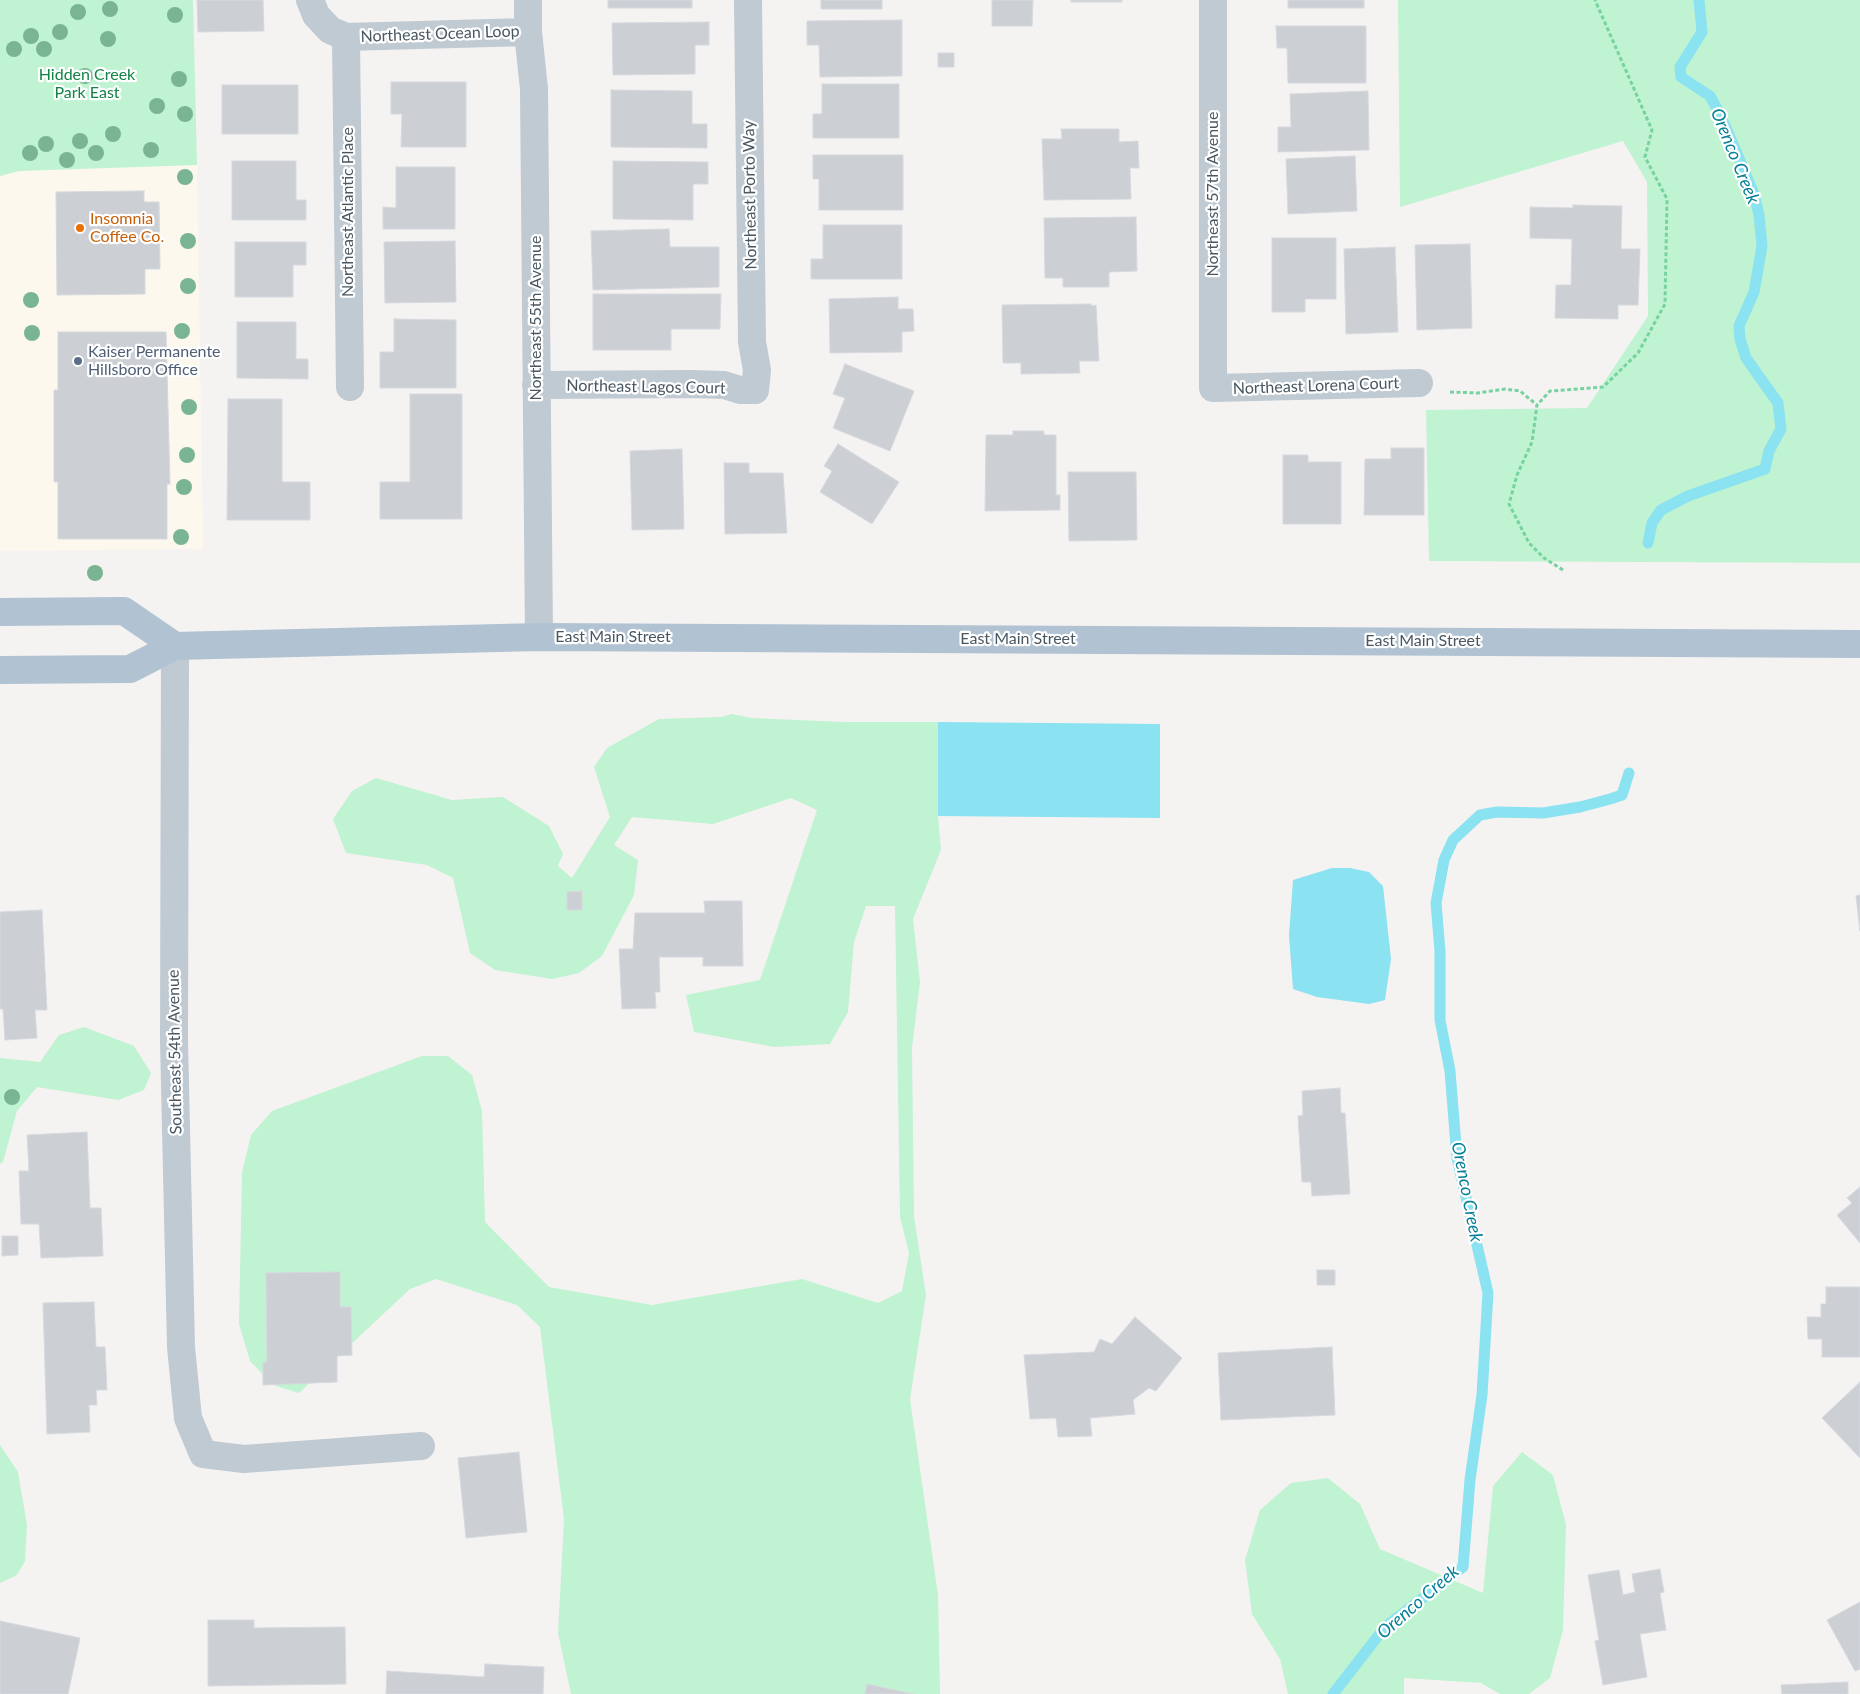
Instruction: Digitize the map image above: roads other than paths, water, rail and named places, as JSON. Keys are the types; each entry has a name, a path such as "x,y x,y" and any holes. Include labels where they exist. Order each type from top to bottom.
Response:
{"main road":[{"path":"0,612 124,612 175,646"},
{"name":"East Main Street","path":"0,670 130,669 175,646 539,637 1860,644"}],"street":[{"name":"Northeast Ocean Loop","path":"310,0 316,15 330,30 346,37 528,32"},
{"name":"Northeast 55th Avenue","path":"528,0 528,32 534,89 539,637"},
{"name":"Northeast Porto Way","path":"748,0 752,342 757,370 755,390"},
{"name":"Northeast 57th Avenue","path":"1213,0 1213,388"},
{"name":"Northeast Atlantic Place","path":"346,37 350,387"},
{"name":"Northeast Lorena Court","path":"1213,388 1419,383"},
{"name":"Northeast Lagos Court","path":"536,385 692,384 755,390"},
{"name":"Southeast 54th Avenue","path":"175,646 174,1041 181,1347 188,1418 203,1454 244,1459 421,1446"}],"water":[{"path":"938,722 1160,724 1160,818 938,816"},
{"path":"1332,868 1350,868 1369,872 1383,886 1391,959 1385,1000 1369,1004 1317,997 1293,989 1289,935 1293,880"}],"waterway":[{"name":"Orenco Creek","path":"1648,543 1652,523 1661,510 1688,496 1765,469 1769,451 1781,429 1778,403 1746,358 1740,339 1739,326 1754,292 1762,246 1759,215 1754,194 1721,116 1710,96 1681,77 1680,67 1702,32 1699,0"},
{"name":"Orenco Creek","path":"1333,1694 1385,1627 1463,1567 1470,1480 1482,1395 1488,1293 1457,1158 1450,1071 1440,1020 1440,951 1436,903 1444,860 1453,840 1480,815 1497,812 1543,813 1580,807 1610,799 1622,795 1629,773"}],"place":[{"name":"Insomnia Coffee Co.","path":"80,228"},
{"name":"Kaiser Permanente Hillsboro Office","path":"78,361"}],"park label":[{"name":"Hidden Creek Park East","path":"87,84"}]}
